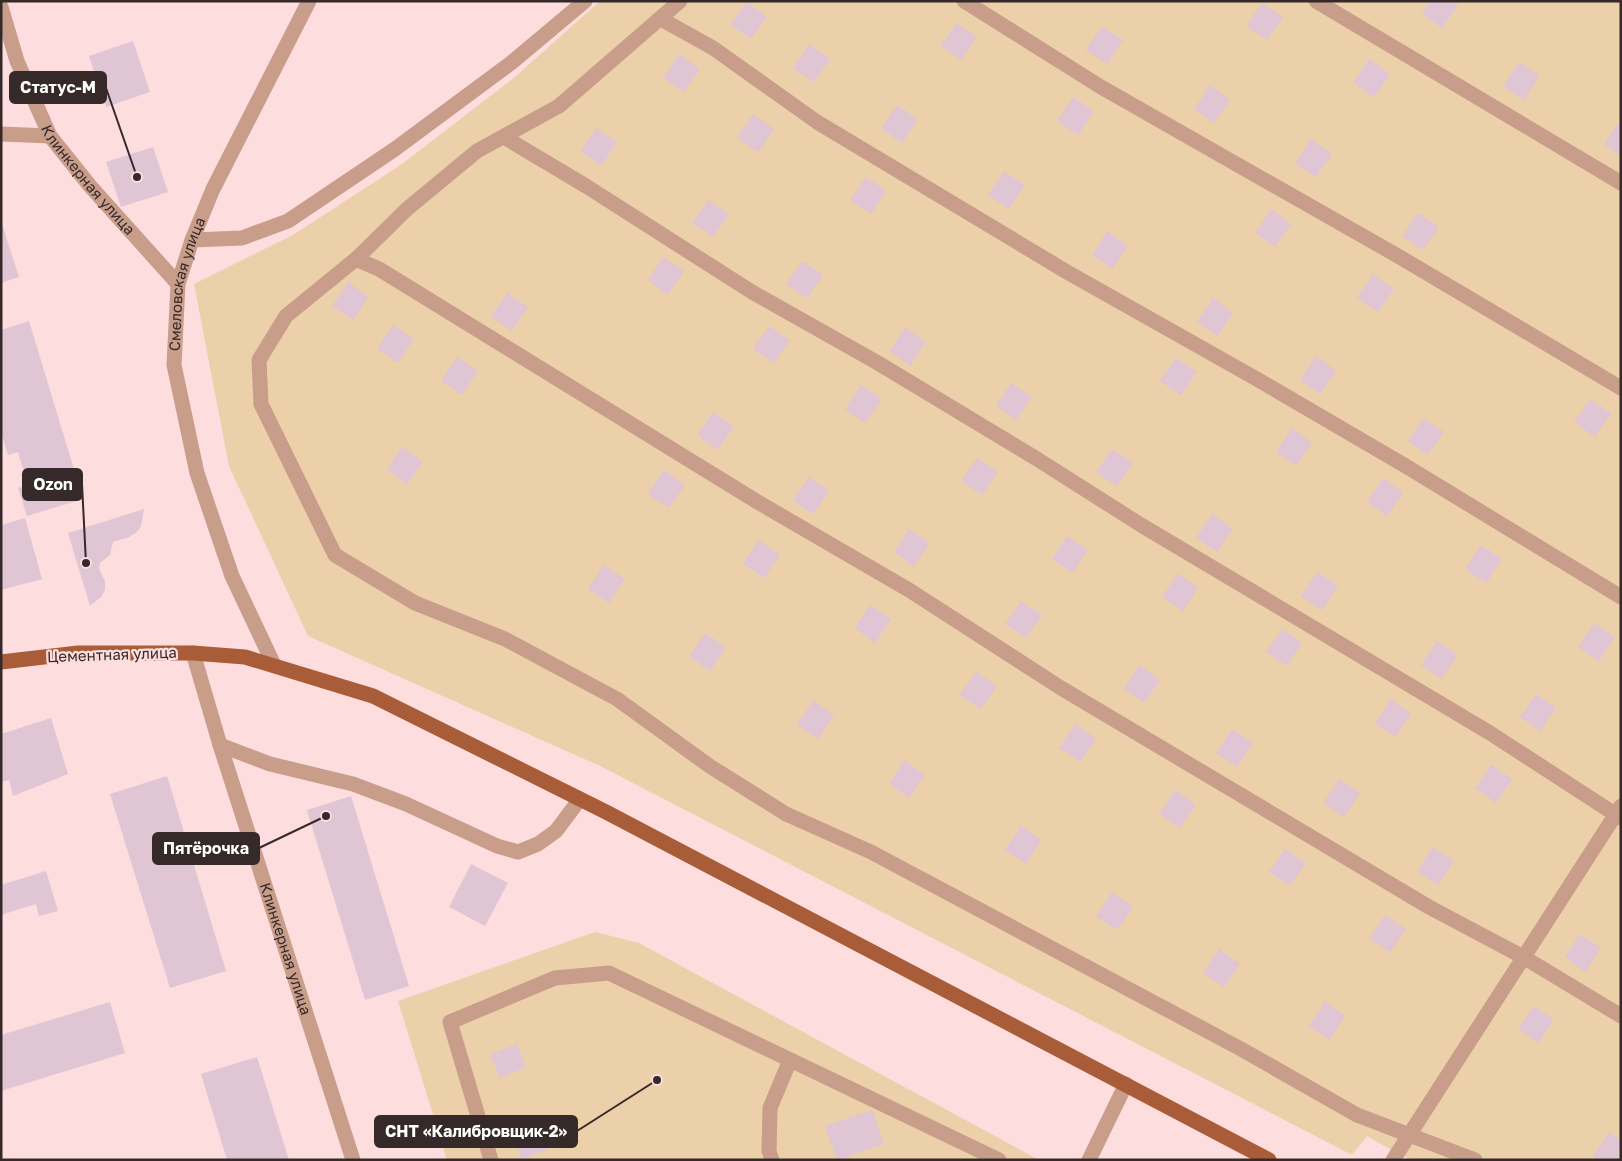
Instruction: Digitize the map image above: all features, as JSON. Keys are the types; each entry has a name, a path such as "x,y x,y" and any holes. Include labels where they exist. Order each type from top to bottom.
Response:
{"main road":[{"name":"Цементная улица","path":"1,662 78,653 193,653 244,657 374,696 580,799 1269,1160"}],"street":[{"name":"Смеловская улица","path":"274,665 232,576 197,473 174,365 178,284 192,240 213,189 309,1"},
{"path":"192,240 242,238 288,221 395,149 503,69 585,1"},
{"path":"680,1 559,106 477,152 407,209 356,259 286,316 259,360 261,404 335,555 416,603 505,639 617,699 711,766 786,814 871,852 1241,1049 1357,1116 1475,1160"},
{"path":"964,1 1101,87 1398,256 1621,388"},
{"path":"1316,1 1621,183"},
{"name":"Клинкерная улица","path":"1,7 17,61 50,136 90,186 178,284"},
{"path":"661,19 713,48 817,122 1067,272 1404,465 1621,596"},
{"path":"1,134 50,136"},
{"path":"504,137 586,186 752,292 894,373 1037,459 1141,525 1490,733 1619,813 1523,957 1393,1160"},
{"path":"356,259 388,274 756,501 909,590 1061,688 1429,907 1523,957 1621,1016"},
{"name":"Клинкерная улица","path":"193,653 220,745 353,1160"},
{"path":"220,745 270,764 353,784 406,804 497,846 518,852 538,844 556,831 580,799"},
{"path":"491,1160 450,1022 555,978 609,973 999,1160"},
{"path":"772,1160 769,1151 770,1108 790,1060"},
{"path":"1089,1160 1126,1084"}],"shaded area":[{"path":"600,1 1621,1 1621,1160 1412,1160 1367,1136 1352,1155 600,766 308,636 229,466 194,284 293,235 402,164 516,76"},
{"path":"595,932 639,943 1039,1160 447,1160 398,1001"}],"building":[{"path":"1430,1 1453,1 1458,5 1442,28 1422,14"},
{"path":"746,2 767,16 751,39 730,25"},
{"path":"1262,3 1283,17 1267,40 1246,26"},
{"path":"956,23 977,37 961,60 941,46"},
{"path":"1102,26 1123,40 1107,64 1086,50"},
{"path":"133,41 150,92 106,107 89,56"},
{"path":"809,44 830,59 814,82 793,68"},
{"path":"679,54 700,69 684,92 663,78"},
{"path":"1369,59 1390,74 1374,97 1353,83"},
{"path":"1519,62 1540,76 1524,100 1503,86"},
{"path":"1210,85 1230,100 1214,123 1194,109"},
{"path":"1073,97 1094,111 1078,135 1057,121"},
{"path":"897,105 918,119 902,143 881,128"},
{"path":"753,114 774,129 758,152 737,138"},
{"path":"1621,119 1621,156 1604,144"},
{"path":"596,128 617,142 601,166 581,151"},
{"path":"1311,139 1332,154 1316,177 1295,163"},
{"path":"153,147 168,192 121,207 106,162"},
{"path":"1004,171 1025,185 1009,209 988,195"},
{"path":"866,177 886,191 871,214 850,200"},
{"path":"708,200 729,214 713,237 692,223"},
{"path":"1271,209 1291,224 1275,247 1255,233"},
{"path":"1418,213 1439,227 1423,250 1402,236"},
{"path":"1,221 19,277 1,283"},
{"path":"1107,231 1128,246 1112,269 1092,255"},
{"path":"663,257 684,271 668,295 648,280"},
{"path":"802,261 823,275 807,298 786,284"},
{"path":"1373,274 1394,289 1378,312 1357,298"},
{"path":"348,282 368,297 353,320 332,306"},
{"path":"507,293 528,307 512,331 491,317"},
{"path":"1213,298 1233,313 1217,336 1197,322"},
{"path":"29,321 83,499 27,516 18,488 28,485 18,452 8,455 1,432 1,330"},
{"path":"393,325 414,339 398,363 377,349"},
{"path":"769,326 790,340 774,363 753,349"},
{"path":"905,328 926,342 910,366 890,351"},
{"path":"1316,356 1336,371 1320,394 1300,380"},
{"path":"457,357 478,371 462,395 441,381"},
{"path":"1176,358 1197,372 1181,395 1160,381"},
{"path":"1011,383 1032,397 1016,420 996,406"},
{"path":"861,385 882,399 865,423 845,409"},
{"path":"1590,399 1611,413 1595,437 1574,422"},
{"path":"713,412 734,426 718,450 697,435"},
{"path":"1423,418 1444,432 1428,455 1408,441"},
{"path":"1292,428 1312,443 1296,466 1276,452"},
{"path":"402,447 423,461 407,485 387,470"},
{"path":"1112,449 1133,463 1117,486 1096,472"},
{"path":"977,458 998,472 982,495 961,481"},
{"path":"664,470 685,485 669,508 648,494"},
{"path":"809,477 829,491 813,514 793,500"},
{"path":"1383,478 1403,493 1387,516 1367,502"},
{"path":"144,509 141,526 137,532 129,537 113,542 110,555 100,563 99,568 105,582 105,590 101,597 90,606 68,533"},
{"path":"1212,514 1233,529 1217,552 1196,538"},
{"path":"25,518 42,579 1,590 1,525"},
{"path":"909,529 930,543 914,567 894,552"},
{"path":"1067,536 1088,550 1072,573 1052,559"},
{"path":"759,540 780,555 764,578 743,564"},
{"path":"1481,545 1502,559 1486,583 1465,569"},
{"path":"604,565 625,579 609,603 588,589"},
{"path":"1317,572 1338,586 1322,610 1301,596"},
{"path":"1178,573 1198,588 1183,611 1162,597"},
{"path":"1021,601 1042,615 1026,638 1005,624"},
{"path":"870,605 891,619 875,643 855,628"},
{"path":"1594,623 1615,637 1599,661 1578,647"},
{"path":"1282,629 1302,643 1287,666 1266,652"},
{"path":"705,633 726,647 710,671 689,656"},
{"path":"1437,641 1458,655 1442,679 1421,665"},
{"path":"1139,665 1160,680 1144,703 1124,689"},
{"path":"976,672 997,686 981,709 960,695"},
{"path":"1536,694 1556,708 1540,731 1520,717"},
{"path":"1391,699 1411,714 1395,737 1375,723"},
{"path":"813,701 834,715 818,739 797,724"},
{"path":"51,718 68,774 13,796 9,780 1,782 1,734"},
{"path":"1075,724 1096,739 1080,762 1059,748"},
{"path":"1232,729 1253,743 1237,767 1216,753"},
{"path":"904,760 925,775 909,798 889,784"},
{"path":"1491,765 1512,779 1496,803 1475,788"},
{"path":"167,776 226,971 170,988 110,794"},
{"path":"1339,779 1360,793 1344,817 1323,803"},
{"path":"1175,790 1196,805 1180,828 1159,814"},
{"path":"351,796 409,986 365,1000 307,810"},
{"path":"1021,826 1041,840 1026,864 1005,850"},
{"path":"1433,847 1454,861 1438,885 1417,871"},
{"path":"1285,849 1306,863 1290,886 1269,872"},
{"path":"471,864 508,883 485,926 449,907"},
{"path":"46,871 58,911 39,916 36,904 1,915 1,885"},
{"path":"1112,892 1133,907 1117,930 1096,916"},
{"path":"1385,915 1406,929 1390,952 1369,938"},
{"path":"1580,934 1601,948 1585,972 1565,957"},
{"path":"1219,949 1240,964 1224,987 1203,973"},
{"path":"110,1002 125,1053 1,1091 1,1035"},
{"path":"1325,1002 1345,1016 1329,1040 1309,1026"},
{"path":"1534,1006 1554,1020 1538,1043 1518,1029"},
{"path":"517,1044 526,1067 500,1078 490,1054"},
{"path":"257,1057 289,1160 227,1160 201,1074"},
{"path":"872,1110 884,1144 837,1160 825,1126"},
{"path":"540,1125 549,1149 522,1159 513,1135"},
{"path":"1609,1132 1621,1140 1621,1160 1599,1160 1593,1156"}],"place":[{"name":"Статус-М","path":"137,177"},
{"name":"Ozon","path":"86,563"},
{"name":"Пятёрочка","path":"326,816"},
{"name":"СНТ «Калибровщик-2»","path":"657,1080"}]}
